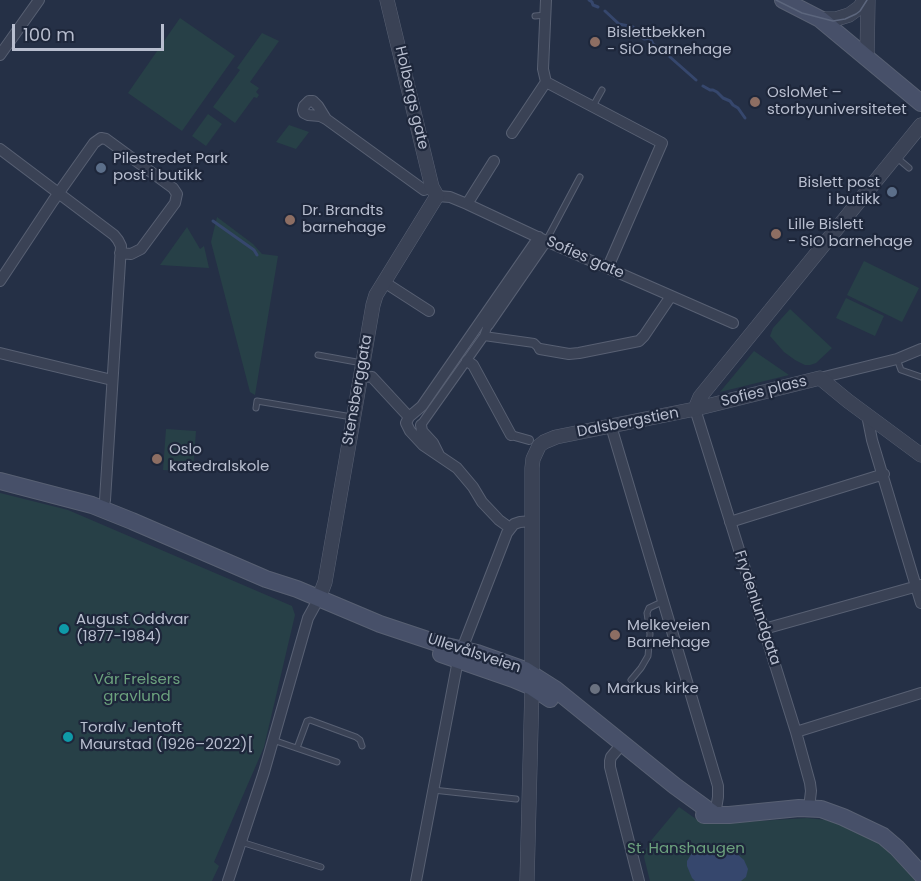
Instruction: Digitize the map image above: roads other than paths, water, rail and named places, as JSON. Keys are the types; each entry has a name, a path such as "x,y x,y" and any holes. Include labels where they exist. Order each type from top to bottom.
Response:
{"main road":[{"path":"783,0 820,19 921,103"},
{"name":"Ullevålsveien","path":"0,481 103,509 266,579 329,615 460,655 513,679 532,681 559,705 715,815"},
{"path":"715,815 789,808 821,809 883,836 921,874"}],"street":[{"path":"0,55 39,0"},
{"name":"Holbergs gate","path":"387,0 434,191"},
{"path":"512,133 546,82 543,69 540,16 546,0"},
{"path":"820,19 836,19 849,15 866,0"},
{"path":"866,0 867,59"},
{"path":"546,82 662,143 608,267"},
{"name":"Sofies gate","path":"326,119 424,190 434,191 467,204 733,323"},
{"name":"Dalsbergstien","path":"532,521 532,468 539,446 556,437 695,409 700,397 921,125"},
{"path":"1,279 94,143 101,138 173,188 177,194 175,203 141,249 131,254 120,253"},
{"path":"0,148 114,236 120,246 103,509"},
{"path":"467,204 494,161"},
{"name":"Stensberggata","path":"314,608 326,582 373,305 434,191"},
{"path":"439,456 433,443 422,431 421,425 466,361 542,239"},
{"path":"510,528 482,502 474,487 457,468 423,446 406,423 409,417 422,406 542,239"},
{"path":"384,282 429,311"},
{"path":"486,330 534,343 540,350 579,353 639,341 671,296"},
{"path":"820,378 897,359 921,349"},
{"path":"0,353 112,380"},
{"path":"466,361 473,365 511,435 529,440"},
{"path":"362,370 372,377 409,417"},
{"name":"Sofies plass","path":"695,409 820,378 867,415"},
{"name":"Frydenlundgata","path":"695,409 796,732 811,787 808,808"},
{"path":"867,415 921,455"},
{"path":"867,415 872,440 919,585 921,603"},
{"path":"611,426 718,786 715,815"},
{"path":"730,522 884,474"},
{"path":"416,881 460,655 510,528 520,522 532,521 532,681 527,881"},
{"path":"764,629 919,585"},
{"path":"228,881 314,608"},
{"path":"796,732 921,693"},
{"path":"619,748 610,761 610,767 639,881"}],"lane":[{"path":"593,106 602,90"},
{"path":"896,157 909,168"},
{"path":"542,239 580,177"},
{"path":"318,355 362,370"},
{"path":"897,359 901,370 921,377"},
{"path":"256,408 257,401 353,417"},
{"path":"631,680 648,656 650,634 647,613 649,608 664,601"},
{"path":"297,748 307,722 310,720 356,737 362,746"},
{"path":"273,740 337,762"},
{"path":"433,790 516,799"},
{"path":"241,842 321,867"}],"water":[{"path":"710,847 724,848 736,853 744,860 748,869 746,877 741,881 695,881 687,866 687,861 692,853"}],"waterway":[{"path":"589,0 598,7"},
{"path":"605,11 619,24 633,27"},
{"path":"637,32 644,39 650,38 653,44 663,52"},
{"path":"670,57 696,80"},
{"path":"703,86 730,101 745,118"},
{"path":"213,221 254,250 257,255"}],"tram line":[{"path":"776,0 802,13 833,21 856,14 867,0"}],"place":[{"name":"Bislettbekken - SiO barnehage","path":"595,42"},
{"name":"OsloMet – storbyuniversitetet","path":"755,102"},
{"name":"Pilestredet Park post i butikk","path":"101,168"},
{"name":"Bislett post i butikk","path":"892,192"},
{"name":"Dr. Brandts barnehage","path":"290,220"},
{"name":"Lille Bislett - SiO barnehage","path":"776,234"},
{"name":"Oslo katedralskole","path":"157,459"},
{"name":"August Oddvar (1877-1984)","path":"64,629"},
{"name":"Melkeveien Barnehage","path":"615,635"},
{"name":"Markus kirke","path":"595,689"},
{"name":"Toralv Jentoft Maurstad (1926–2022)[","path":"68,737"}],"park label":[{"name":"Vår Frelsers gravlund","path":"137,688"},
{"name":"St. Hanshaugen","path":"686,849"}]}
